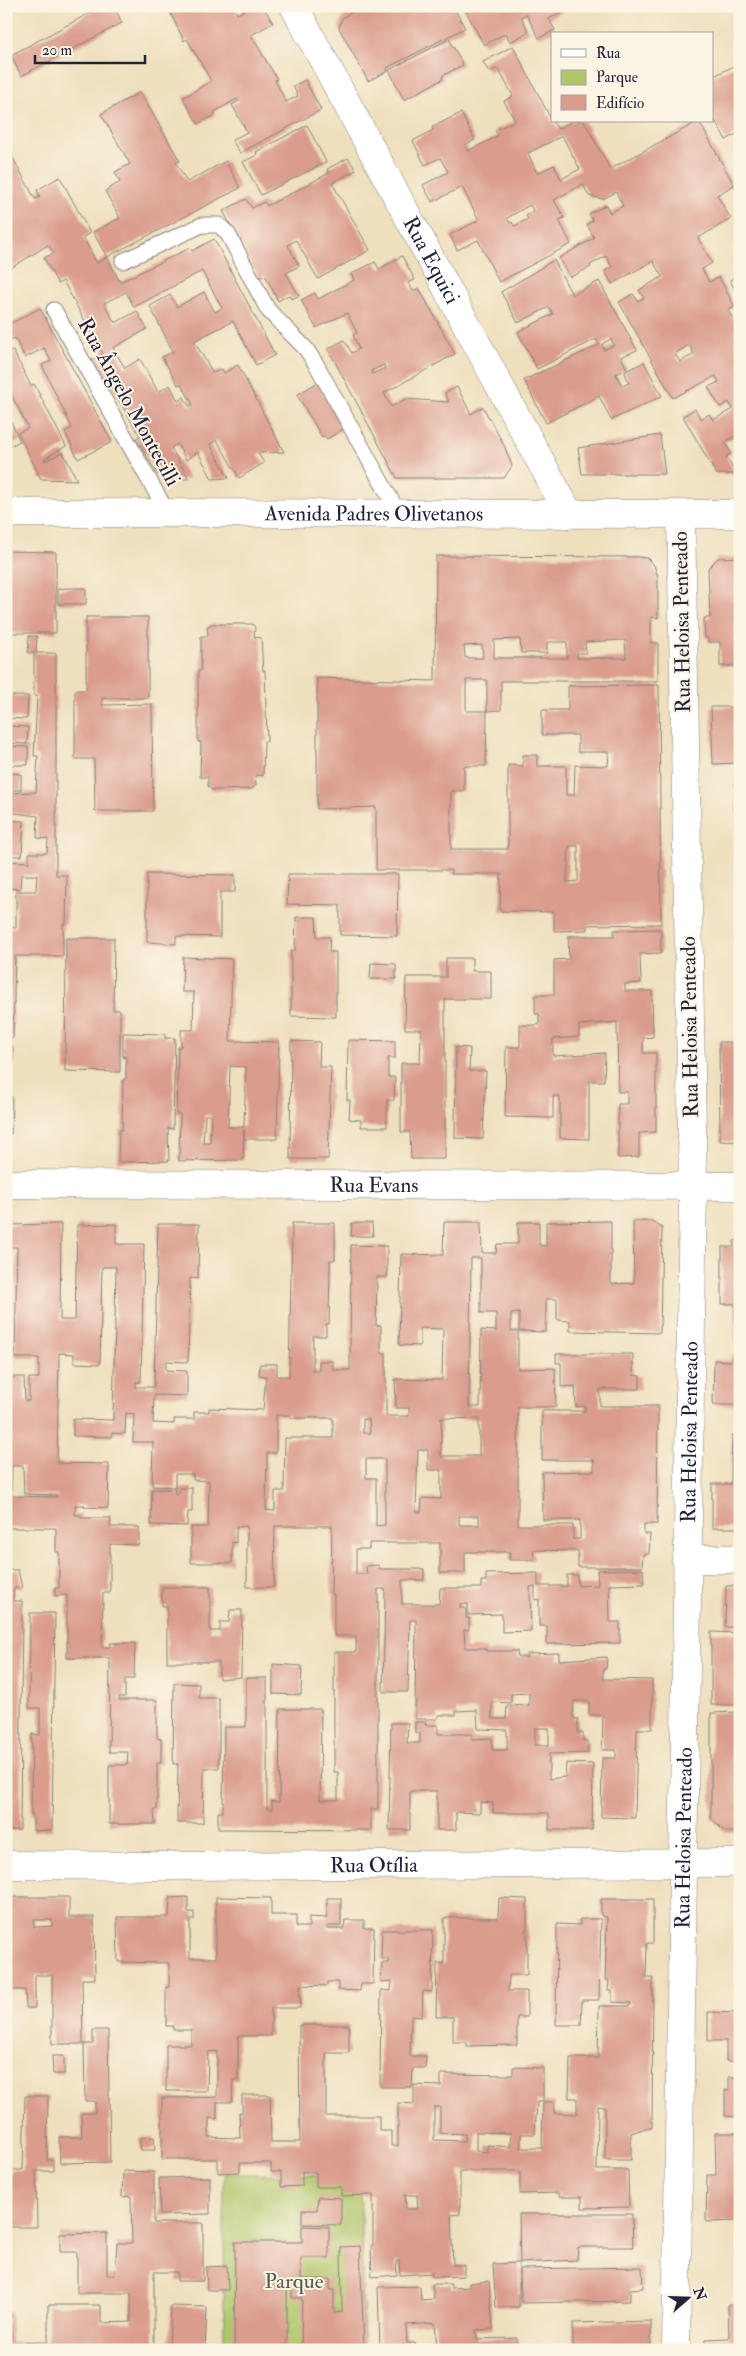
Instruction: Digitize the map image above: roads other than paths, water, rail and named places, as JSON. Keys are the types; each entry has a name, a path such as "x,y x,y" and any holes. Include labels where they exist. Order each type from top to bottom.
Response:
{"street":[{"name":"Rua Equici","path":"294,6 568,514"},
{"name":"Avenida Padres Olivetanos","path":"6,513 740,514"},
{"name":"Rua Heloisa Penteado","path":"676,2350 692,1186 681,515"},
{"name":"Rua Evans","path":"6,1184 740,1186"},
{"path":"686,1560 740,1559"},
{"name":"Rua Otília","path":"6,1865 740,1863"}],"lane":[{"path":"123,261 202,225 219,224 228,234 268,310 306,349 316,364 399,514"},
{"name":"Rua Ângelo Montecilli","path":"54,310 168,514"}],"park label":[{"name":"Parque","path":"294,2281"}]}
